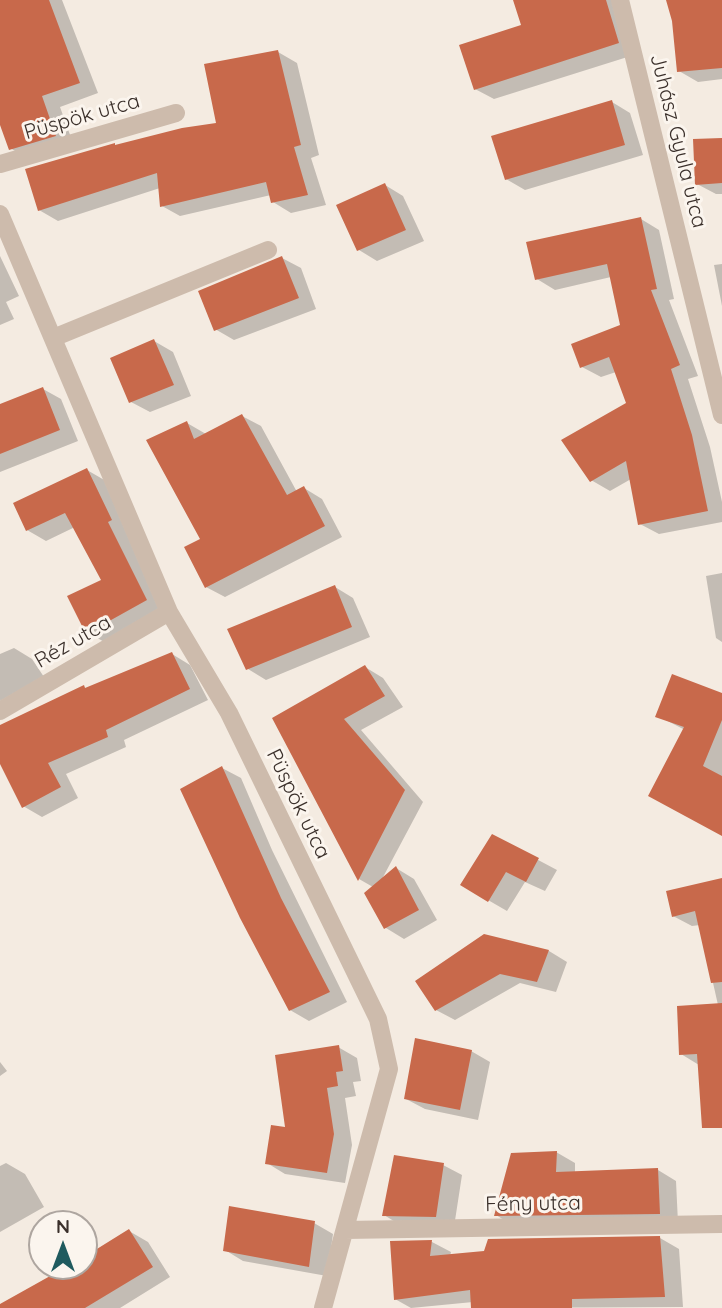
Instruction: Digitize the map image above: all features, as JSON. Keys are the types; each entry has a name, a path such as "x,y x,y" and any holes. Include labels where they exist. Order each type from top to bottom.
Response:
{"street":[{"name":"Juhász Gyula utca","path":"620,0 722,415"},
{"name":"Püspök utca","path":"0,164 176,113"},
{"name":"Püspök utca","path":"0,214 169,612 229,713 378,1018 389,1069 323,1308"},
{"path":"52,338 268,250"},
{"name":"Réz utca","path":"0,711 169,612"},
{"name":"Fény utca","path":"345,1230 722,1224"}],"building":[{"path":"0,0 49,0 80,83 42,96 56,136 9,150 0,125"},
{"path":"513,0 606,0 619,43 474,90 459,45 521,25"},
{"path":"666,0 722,0 722,68 677,72 672,21"},
{"path":"278,50 301,145 294,147 308,195 271,203 266,182 160,207 157,173 38,211 25,169 115,143 216,123 204,64"},
{"path":"612,100 625,145 505,180 491,136"},
{"path":"722,138 722,183 695,185 693,139"},
{"path":"385,183 406,230 357,251 336,205"},
{"path":"641,217 657,289 651,290 680,365 671,369 692,435 708,511 638,525 626,461 590,482 561,440 626,403 609,357 580,368 571,344 620,325 607,264 535,280 526,242"},
{"path":"282,256 299,298 214,331 198,291"},
{"path":"154,339 174,385 129,403 110,358"},
{"path":"43,387 60,430 0,454 0,404"},
{"path":"242,414 287,495 304,486 325,526 205,588 184,547 200,539 146,440 187,421 194,439"},
{"path":"87,468 112,520 108,522 147,600 86,634 67,596 101,580 65,513 26,531 13,503"},
{"path":"335,585 352,627 246,670 227,629"},
{"path":"172,652 190,689 106,730 108,737 48,763 61,787 22,808 0,764 0,725 84,685 85,688"},
{"path":"365,665 385,696 344,719 405,790 358,881 272,718"},
{"path":"672,674 722,693 722,720 703,766 722,776 722,836 648,796 684,727 655,717"},
{"path":"222,766 281,898 330,992 289,1011 240,918 180,789"},
{"path":"492,834 539,858 526,882 506,872 488,902 460,885"},
{"path":"396,866 419,910 384,929 364,893"},
{"path":"722,878 722,982 711,983 695,911 672,917 666,891"},
{"path":"484,934 549,950 537,982 500,974 435,1011 415,981"},
{"path":"722,1003 722,1128 702,1128 697,1054 679,1055 677,1006"},
{"path":"415,1038 472,1050 460,1110 404,1099"},
{"path":"339,1045 343,1071 336,1072 338,1086 327,1088 334,1134 327,1173 265,1164 271,1125 285,1127 275,1055"},
{"path":"557,1151 556,1172 658,1168 660,1214 494,1216 511,1153"},
{"path":"394,1155 444,1163 436,1217 382,1216"},
{"path":"229,1206 315,1221 309,1267 223,1251"},
{"path":"129,1229 153,1267 85,1308 0,1308 0,1304 43,1280 98,1280 98,1248"},
{"path":"660,1236 665,1297 572,1299 572,1308 471,1308 470,1290 394,1300 390,1241 432,1240 430,1256 484,1251 488,1239"}]}
